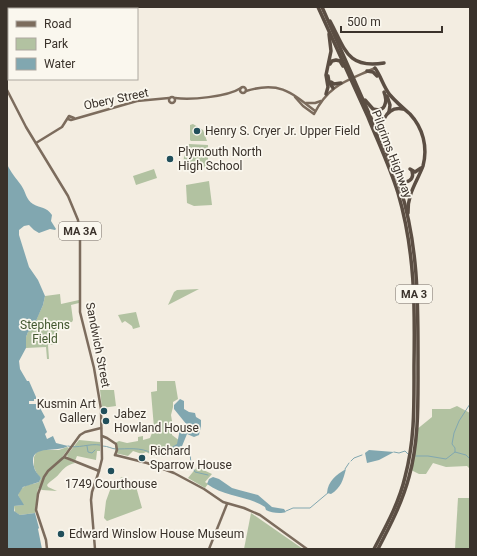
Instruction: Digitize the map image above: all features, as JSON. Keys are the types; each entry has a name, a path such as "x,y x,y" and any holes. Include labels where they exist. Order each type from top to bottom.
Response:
{"highway":[{"name":"Pilgrims Highway","path":"318,7 350,74 382,150 395,184 409,239 414,294 414,438 408,468 399,496 390,519 374,549"},
{"name":"Pilgrims Highway","path":"323,7 350,74"},
{"path":"323,7 344,47 352,57 359,63 366,65 384,63 379,70 378,76"},
{"path":"326,94 326,75 331,51 328,27"},
{"path":"333,88 329,80 328,72 331,63 334,60 340,61 350,74"},
{"path":"358,88 369,106 375,110 380,110 385,106 387,100 375,68"},
{"path":"367,71 378,76 390,95 416,121 423,137 425,150 423,166 412,190 409,201 410,228"},
{"path":"329,80 334,84 341,83"},
{"name":"Pilgrims Highway","path":"354,83 358,88 382,142 400,187 410,228 418,296 414,438 411,467 403,496 394,518 378,549"},
{"path":"327,85 333,88"},
{"path":"384,92 390,102 389,112 384,119"},
{"path":"389,112 398,108 408,112"},
{"path":"382,142 401,180 406,182 410,180 413,176 411,170 418,171 423,166"}],"main road":[{"path":"314,112 321,100 333,88 375,68"},
{"name":"Obery Street","path":"235,92 243,87 246,90"},
{"name":"Obery Street","path":"169,100 172,103 174,100 219,96 235,92 244,92 252,89 278,87 305,103 314,112"},
{"name":"MA 3A","path":"7,90 36,143"},
{"name":"Obery Street","path":"36,143 62,127 68,118 70,120 138,101 169,100 172,97 174,100"},
{"name":"Obery Street","path":"295,97 304,107 314,112"},
{"path":"305,103 314,103 321,100"},
{"name":"Sandwich Street","path":"36,143 68,196 78,220 80,239 80,311 98,389 101,409 102,436"},
{"path":"47,549 37,514 37,498 46,474 64,457 82,434 101,428"},
{"path":"102,436 116,444 117,448 124,457"},
{"name":"MA 3A","path":"95,549 91,500 99,471 102,436"},
{"path":"117,448 115,455 119,458 124,457 169,471 204,489 227,504 243,508 260,515 307,549"},
{"path":"64,457 99,471"},
{"path":"209,549 227,504"}],"green space":[{"name":"Henry S. Cryer Jr. Upper Field","path":"193,124 203,130 207,141 190,140 190,125"},
{"path":"189,144 208,145 208,167 192,169 183,165 184,157"},
{"path":"154,169 157,178 136,185 133,176"},
{"path":"209,181 212,205 194,206 187,203 186,185"},
{"path":"199,289 168,305 174,292 177,290"},
{"name":"Stephens Field","path":"60,294 61,304 79,300 79,303 71,305 72,322 58,324 57,344 48,345 49,359 47,359 46,347 26,348 26,337 28,332 32,329 43,305 45,296"},
{"path":"136,312 140,327 133,329 132,326 125,321 122,323 118,315"},
{"path":"157,381 175,381 178,399 173,402 171,415 172,435 180,441 179,446 182,450 177,455 169,453 154,456 146,452 142,454 133,451 128,456 115,453 115,443 119,441 127,443 138,441 138,437 143,436 143,440 150,438 154,428 151,392 157,391"},
{"path":"100,390 114,390 116,406 102,408"},
{"path":"457,406 470,413 470,469 467,466 446,467 433,463 426,474 419,474 411,470 416,430 432,417 432,409 450,409"},
{"path":"79,440 100,442 100,451 97,451 96,460 77,456 75,461 68,458 67,455"},
{"path":"67,447 69,448 62,457 75,463 62,470 47,485 48,487 57,491 42,490 38,488 35,513 20,515 15,512 14,506 23,505 18,495 22,488 39,482 41,478 37,474 34,467 34,457 36,453 41,450 59,450"},
{"path":"197,467 212,474 205,482 208,484 205,488 188,478"},
{"path":"121,477 135,483 142,508 107,521 104,518 106,501 114,479 119,482"},
{"path":"458,498 470,498 470,549 455,549"},
{"path":"251,513 303,549 244,549"}],"water":[{"path":"7,164 29,200 36,206 48,210 52,215 51,221 56,229 50,229 39,233 29,225 24,226 19,230 19,235 29,267 38,280 45,296 43,305 32,330 28,332 26,337 26,348 19,361 20,369 27,381 29,381 36,397 34,401 29,401 29,404 36,404 39,406 45,417 42,420 47,432 45,434 47,439 53,436 56,443 68,446 43,450 34,456 33,461 35,470 41,478 39,482 23,487 18,495 24,505 14,506 14,511 20,515 35,513 42,549 7,549"},
{"path":"180,399 184,401 184,409 195,413 196,417 201,420 199,435 194,437 187,434 180,451 172,455 154,455 159,451 163,452 177,444 180,429 187,425 174,409 174,405"},
{"path":"369,450 394,452 379,460 367,463 365,453"},
{"path":"346,469 343,480 339,486 331,494 327,493 329,485 333,479"},
{"path":"213,477 219,479 232,488 258,495 272,507 284,509 286,512 271,512 266,510 265,507 259,503 221,492 207,484 209,479"}],"waterway":[{"path":"455,452 455,448 452,444 454,433 459,421 470,404"},
{"path":"68,446 75,447 100,445"},
{"path":"87,446 88,452 92,453 95,450"},
{"path":"103,446 114,449 139,449 151,453"},
{"path":"394,452 399,453 405,451 408,454"},
{"path":"187,452 190,453 191,464 195,472 208,475"},
{"path":"416,456 446,459 455,452 466,455 470,459"},
{"path":"351,461 362,455"},
{"path":"345,469 349,463"},
{"path":"286,511 293,508 310,508 329,492"}],"place":[{"name":"Henry S. Cryer Jr. Upper Field","path":"197,131"},
{"name":"Plymouth North High School","path":"170,159"},
{"name":"Kusmin Art Gallery","path":"104,411"},
{"name":"Jabez Howland House","path":"106,421"},
{"name":"Richard Sparrow House","path":"142,458"},
{"name":"1749 Courthouse","path":"111,471"},
{"name":"Edward Winslow House Museum","path":"61,534"}]}
